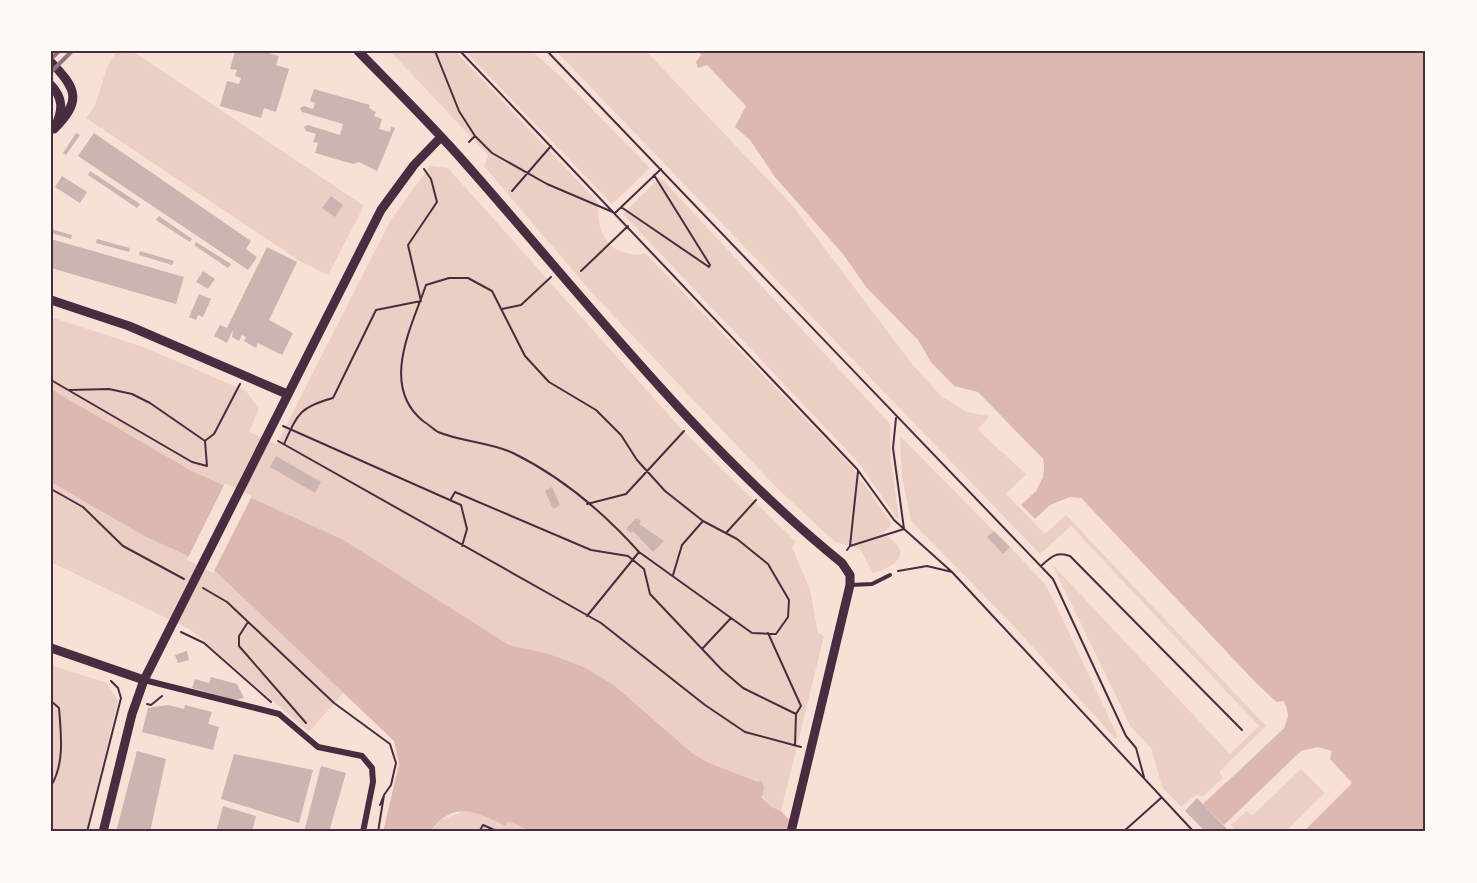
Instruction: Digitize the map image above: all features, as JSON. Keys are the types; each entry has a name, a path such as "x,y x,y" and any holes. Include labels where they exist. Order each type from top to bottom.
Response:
{"street":[{"path":"358,51 441,137 657,385 764,492 842,563 850,575 850,585 791,832"},
{"path":"51,62 69,80 74,93 70,111 52,131"},
{"path":"51,85 60,96 62,105 52,131"},
{"path":"103,832 132,714 144,680 381,210 414,165 441,137"},
{"path":"51,300 129,326 287,394"},
{"path":"51,648 144,680 279,714 318,747 362,756 372,768 373,782 363,832"}],"lane":[{"path":"850,585 872,584 890,575"}],"path":[{"path":"435,51 448,88 475,136 492,153 528,174 615,213"},
{"path":"460,51 857,469 894,520 952,572 1194,832"},
{"path":"547,51 661,168 896,418 1053,579 1126,736 1136,748 1144,777"},
{"path":"469,142 475,136"},
{"path":"512,191 551,146"},
{"path":"615,213 661,168"},
{"path":"421,301 408,245 437,202 431,178 424,169"},
{"path":"621,207 709,267 710,265 654,175"},
{"path":"581,271 628,226"},
{"path":"502,309 521,304 559,270"},
{"path":"449,278 468,278 492,291 502,309 525,356 549,382 596,410 621,435 646,471 665,491 703,521 726,533 768,564 789,600 788,617 776,634 752,633 639,552 616,527 564,485 512,452 436,431 415,414 402,391 400,370 407,338 426,285 449,278"},
{"path":"284,444 306,405 333,398 376,310 421,301"},
{"path":"205,441 214,434 245,374"},
{"path":"51,380 192,462 207,466 205,441"},
{"path":"70,390 109,388 132,394 150,403 205,441"},
{"path":"896,418 893,448 904,529"},
{"path":"587,504 626,494 695,422"},
{"path":"283,426 451,499 461,506 467,529 462,547"},
{"path":"276,439 462,547 601,623 705,705 746,732 795,746 811,747"},
{"path":"847,550 850,546 857,469"},
{"path":"51,489 83,507 123,546 137,556 189,581"},
{"path":"451,499 455,492 591,550 628,556 633,559 644,568 650,594 743,688 796,714"},
{"path":"726,533 764,492"},
{"path":"673,575 682,544 703,521"},
{"path":"850,546 904,529"},
{"path":"587,616 639,552"},
{"path":"1041,566 1053,555 1061,553 1070,556 1242,730"},
{"path":"890,575 903,569 927,566 952,572"},
{"path":"197,585 227,602 334,703"},
{"path":"702,649 731,618"},
{"path":"248,622 239,636 239,646 306,722 308,740"},
{"path":"172,624 204,643 269,701 279,714"},
{"path":"768,633 801,706 796,714 795,746"},
{"path":"87,832 121,698 118,688 110,681"},
{"path":"51,701 59,708 61,751 58,769 51,786"},
{"path":"1123,832 1161,798"},
{"path":"479,832 483,825 499,832"}],"shaded area":[{"path":"118,51 132,51 364,206 328,275 300,261 86,118 96,102 108,67"},
{"path":"390,51 455,51 598,202 599,224 607,241 614,248 623,252 646,254 850,465 891,522 890,527 883,532 900,551 900,556 893,564 873,573 860,549 835,542 778,489 594,295 484,166 488,155"},
{"path":"465,51 532,51 560,76 650,168 612,204"},
{"path":"556,51 646,51 792,205 912,364 942,397 967,412 989,416 978,430 1026,474 1006,494 1045,534 1066,515 1266,726 1219,772 1223,778 1202,797 1197,794 1181,807 1162,787 1151,748 1131,727 1052,564 1230,754 1259,726 1071,526 1040,554"},
{"path":"698,51 1426,51 1426,832 1303,832 1352,783 1330,759 1332,751 1318,747 1301,751 1224,825 1203,804 1284,728 1288,716 1286,705 1276,702 1255,682 1081,498 1056,504 1035,519 1021,505 1042,479 1043,459 978,392 954,386 931,362 918,340 866,287 843,254 775,177 750,140 735,127 746,106 707,65 698,68 696,62 701,55"},
{"path":"430,166 448,168 684,432 796,542 792,547 810,590 818,633 824,636 781,811 765,800 758,782 707,762 692,753 615,686 549,654 509,645 344,540 190,470 51,389 51,317 146,348 246,391 259,409 249,432 277,444 390,221"},
{"path":"660,177 890,424 891,460 899,521 858,462 623,214"},
{"path":"51,389 190,470 344,540 509,645 549,654 586,668 615,686 692,753 707,762 758,782 761,780 764,787 762,798 781,811 800,832 533,832 508,821 505,826 484,816 465,811 447,815 430,832 383,832 399,764 394,741 210,566 144,536 51,482"},
{"path":"900,436 994,531 987,537 1003,553 1010,547 1044,583 1118,737 1115,738 1012,624 911,521 902,476"},
{"path":"51,482 144,536 210,566 344,692 309,732 191,630 51,562"},
{"path":"51,665 107,683 118,701 86,832 51,832"},
{"path":"1301,769 1325,793 1285,832 1236,832 1231,825 1247,811 1252,816"},
{"path":"466,810 505,826 508,820 533,832 430,832 441,820"}],"pier":[{"path":"994,411 1043,459 1043,477 1036,491 1021,505 1035,519 1050,505 1070,497 1081,498 1255,682 1276,702 1284,701 1288,716 1284,728 1227,782 1225,780 1281,726 1285,716 1283,704 1274,704 1252,684 1079,501 1071,500 1051,507 1035,522 1019,507 1018,503 1033,489 1040,475 1041,460 992,413"},
{"path":"225,483 252,496 213,573 187,560"}],"building":[{"path":"235,51 261,51 279,56 276,65 289,69 276,112 264,108 261,118 220,106 227,81 239,84 241,78 235,76 237,70 230,69"},
{"path":"314,89 370,105 369,108 376,112 374,116 382,119 379,129 390,132 391,127 395,128 377,171 359,162 353,164 315,153 318,143 313,142 316,134 306,131 304,127 308,125 340,135 343,124 302,112 300,108 304,106 313,109 315,103 310,101"},
{"path":"76,133 80,135 66,155 63,153"},
{"path":"94,133 251,241 246,249 257,257 248,270 78,156"},
{"path":"90,171 140,204 137,208 88,175"},
{"path":"62,176 87,192 80,203 55,187"},
{"path":"331,196 343,205 335,217 322,208"},
{"path":"159,216 192,239 190,242 156,220"},
{"path":"51,229 72,235 71,239 51,233"},
{"path":"51,239 184,277 176,304 51,268"},
{"path":"97,239 130,248 129,252 96,243"},
{"path":"196,242 231,264 228,268 194,245"},
{"path":"267,247 297,262 269,320 293,333 282,355 258,343 256,348 244,341 246,337 242,335 239,341 232,337 233,330 227,343 214,336 220,325 227,328"},
{"path":"140,251 174,261 172,265 139,255"},
{"path":"203,271 215,279 208,289 196,282"},
{"path":"199,294 211,299 203,317 198,315 196,320 189,317"},
{"path":"276,456 321,482 315,493 270,467"},
{"path":"552,487 560,505 553,509 545,491"},
{"path":"636,518 641,521 639,524 664,541 653,552 633,531 631,533 626,529"},
{"path":"994,531 1010,547 1003,554 987,537"},
{"path":"187,651 189,660 178,663 175,655"},
{"path":"211,677 237,684 244,698 235,700 192,688 195,679 209,683"},
{"path":"168,705 184,709 185,705 212,712 208,724 219,727 213,750 142,732 148,708"},
{"path":"137,751 166,759 150,832 116,832"},
{"path":"234,754 313,770 299,823 221,799"},
{"path":"321,766 346,773 329,832 304,832"},
{"path":"1197,798 1228,830 1226,832 1206,832 1185,811"},
{"path":"223,806 256,816 252,832 216,832"}],"railway":[{"path":"51,59 59,51"},
{"path":"51,72 72,51"}]}
